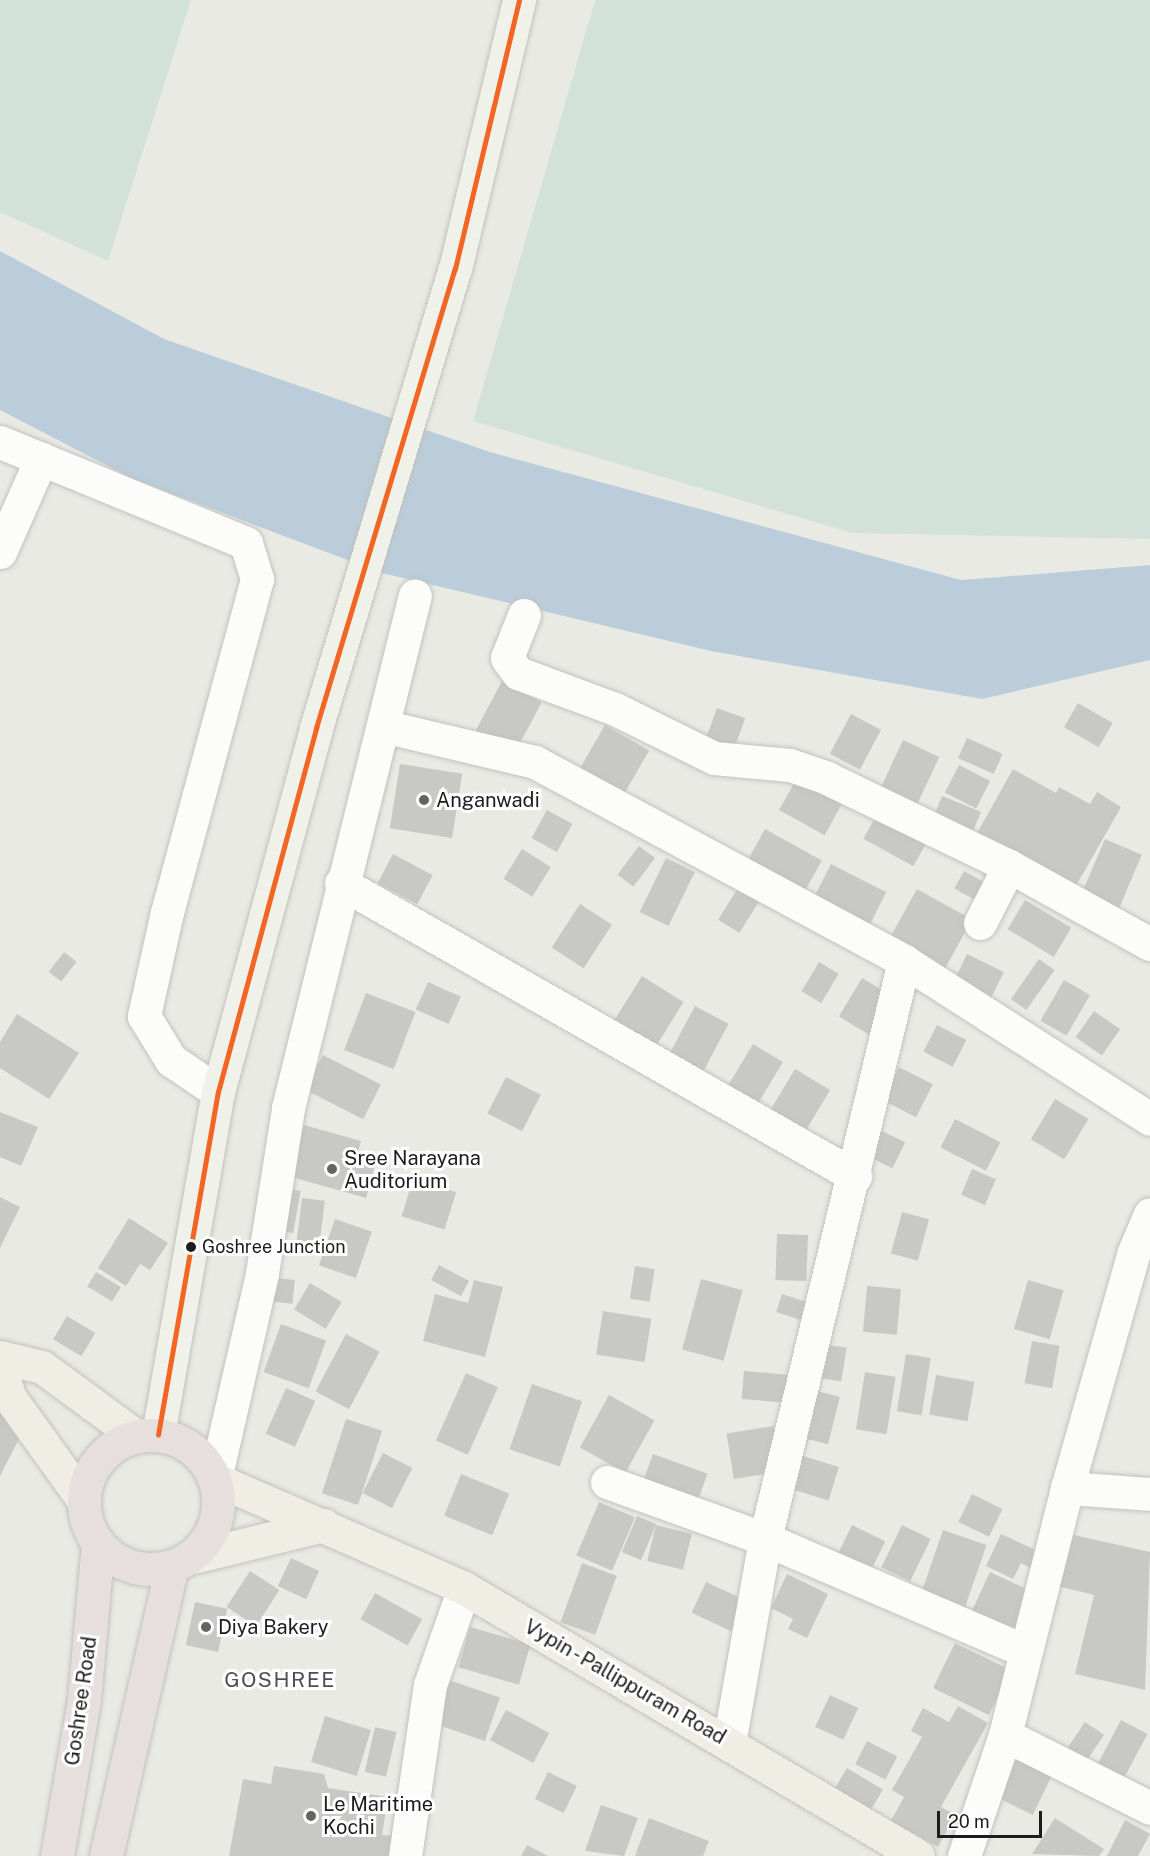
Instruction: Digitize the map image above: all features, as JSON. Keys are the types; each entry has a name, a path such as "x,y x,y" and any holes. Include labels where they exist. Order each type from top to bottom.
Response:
{"highway":[{"path":"106,1856 183,1562 215,1522 215,1479 195,1450 147,1435 99,1460 84,1501 98,1544 131,1566 183,1562"},
{"name":"Goshree Road","path":"57,1856 84,1700 98,1544"}],"main road":[{"path":"0,1357 42,1367 147,1435 218,1092 316,728 455,269 519,0"},
{"path":"0,1366 10,1398 84,1501"},
{"name":"Vypin - Pallippuram Road","path":"215,1479 464,1588 918,1856"},
{"path":"183,1562 324,1525"}],"street":[{"path":"0,442 246,543 257,579 167,912 144,1016 171,1060 218,1092"},
{"path":"0,552 41,459"},
{"path":"215,1479 262,1273 288,1108 341,883 415,595"},
{"path":"524,615 507,658 518,673 615,709 714,758 790,765 827,778 1009,866 1150,944"},
{"path":"383,726 535,762 904,961 1150,1119"},
{"path":"980,923 1009,866"},
{"path":"341,883 855,1176"},
{"path":"729,1743 765,1539 855,1176 904,961"},
{"path":"964,1856 1005,1735 1023,1650 1067,1488 1141,1258 1150,1214"},
{"path":"607,1482 765,1539 1023,1650"},
{"path":"1067,1488 1150,1494"},
{"path":"405,1856 430,1685 464,1588"},
{"path":"1005,1735 1150,1808"}],"shaded area":[{"path":"0,0 191,0 108,261 0,212"},
{"path":"595,0 1150,0 1150,539 852,533 473,421"}],"water":[{"path":"0,251 164,339 490,452 961,580 1150,565 1150,660 982,699 711,651 382,573 133,479 0,410"}],"building":[{"path":"502,681 542,702 515,752 475,731"},
{"path":"1078,703 1113,723 1099,747 1064,727"},
{"path":"717,708 745,718 734,749 706,739"},
{"path":"851,714 881,730 860,770 830,754"},
{"path":"605,725 649,750 625,793 580,767"},
{"path":"967,738 1003,754 994,774 958,758"},
{"path":"903,740 939,757 917,804 881,787"},
{"name":"Anganwadi","path":"400,764 462,774 452,838 390,828"},
{"path":"959,765 990,781 976,809 945,793"},
{"path":"1013,769 1056,793 1059,787 1090,804 1097,792 1121,807 1073,891 976,835"},
{"path":"798,776 843,801 825,835 779,810"},
{"path":"942,796 981,812 970,840 931,824"},
{"path":"547,810 572,824 557,852 531,838"},
{"path":"876,816 926,844 913,866 863,839"},
{"path":"765,829 822,861 802,896 745,865"},
{"path":"1105,839 1142,855 1119,909 1082,893"},
{"path":"639,846 655,858 633,887 617,875"},
{"path":"522,849 551,867 532,897 503,879"},
{"path":"393,854 433,875 417,904 378,883"},
{"path":"666,858 695,872 668,926 640,912"},
{"path":"831,864 886,892 866,932 811,904"},
{"path":"964,871 989,885 980,903 954,888"},
{"path":"743,880 764,893 739,933 718,920"},
{"path":"917,889 972,920 943,973 887,942"},
{"path":"1025,900 1071,928 1054,957 1007,929"},
{"path":"580,904 612,925 584,968 552,948"},
{"path":"64,952 77,962 61,982 49,972"},
{"path":"967,954 1004,972 989,1003 952,985"},
{"path":"1039,959 1055,970 1026,1010 1011,999"},
{"path":"819,962 839,974 821,1003 801,991"},
{"path":"642,976 684,1002 651,1054 610,1028"},
{"path":"862,978 892,996 869,1035 839,1017"},
{"path":"1064,980 1090,995 1066,1036 1040,1021"},
{"path":"428,982 461,997 449,1024 416,1009"},
{"path":"366,993 415,1012 394,1069 344,1050"},
{"path":"695,1006 729,1024 704,1071 670,1053"},
{"path":"1094,1011 1120,1029 1102,1056 1076,1037"},
{"path":"17,1014 79,1053 49,1099 0,1068 0,1042"},
{"path":"937,1025 966,1040 953,1067 923,1052"},
{"path":"753,1044 783,1062 753,1112 723,1094"},
{"path":"323,1055 381,1085 363,1119 305,1090"},
{"path":"899,1067 933,1084 916,1117 882,1100"},
{"path":"795,1069 830,1090 805,1131 770,1110"},
{"path":"506,1077 541,1095 522,1131 487,1114"},
{"path":"1055,1099 1088,1119 1064,1159 1031,1139"},
{"path":"0,1112 38,1127 21,1166 0,1157"},
{"path":"955,1119 1000,1142 986,1171 940,1148"},
{"name":"Sree Narayana Auditorium","path":"304,1125 361,1141 357,1156 376,1161 366,1198 288,1176"},
{"path":"880,1130 905,1142 892,1168 867,1156"},
{"path":"972,1169 996,1179 985,1205 961,1195"},
{"path":"413,1179 456,1192 445,1229 402,1216"},
{"path":"278,1187 301,1191 293,1233 271,1229"},
{"path":"0,1197 20,1207 0,1248"},
{"path":"302,1198 325,1201 318,1252 296,1250"},
{"path":"902,1212 929,1219 918,1261 891,1254"},
{"path":"129,1218 168,1243 150,1270 140,1264 126,1286 98,1268"},
{"path":"335,1219 372,1232 356,1278 319,1265"},
{"path":"777,1234 808,1235 806,1281 775,1280"},
{"path":"439,1265 469,1281 461,1296 431,1280"},
{"path":"635,1266 655,1269 650,1302 630,1299"},
{"path":"96,1272 121,1287 112,1302 87,1287"},
{"path":"276,1278 295,1280 292,1304 273,1302"},
{"path":"701,1279 743,1290 724,1361 682,1350"},
{"path":"474,1280 503,1287 485,1357 423,1341 435,1294 468,1303"},
{"path":"1028,1280 1064,1290 1050,1339 1014,1329"},
{"path":"310,1283 342,1302 326,1329 294,1310"},
{"path":"867,1286 901,1289 897,1335 863,1332"},
{"path":"782,1294 815,1305 809,1323 776,1312"},
{"path":"603,1311 651,1319 645,1362 596,1354"},
{"path":"67,1316 95,1333 81,1356 53,1339"},
{"path":"281,1324 326,1340 309,1388 264,1372"},
{"path":"346,1334 380,1352 349,1409 315,1391"},
{"path":"1032,1341 1060,1346 1052,1388 1025,1383"},
{"path":"816,1343 847,1348 841,1381 811,1377"},
{"path":"906,1354 931,1358 922,1415 897,1411"},
{"path":"744,1371 792,1375 789,1403 742,1399"},
{"path":"865,1372 896,1377 887,1434 856,1429"},
{"path":"466,1373 498,1387 468,1455 436,1441"},
{"path":"936,1375 974,1382 967,1421 929,1414"},
{"path":"532,1384 582,1401 560,1466 510,1449"},
{"path":"286,1388 315,1401 295,1447 266,1434"},
{"path":"805,1388 840,1397 828,1444 793,1436"},
{"path":"609,1395 654,1420 625,1473 580,1447"},
{"path":"0,1412 26,1425 0,1476"},
{"path":"346,1419 382,1431 358,1505 322,1493"},
{"path":"774,1426 781,1471 734,1479 727,1434"},
{"path":"790,1452 839,1467 829,1500 780,1485"},
{"path":"383,1453 412,1468 392,1508 363,1493"},
{"path":"653,1454 708,1474 696,1507 641,1487"},
{"path":"461,1474 509,1493 492,1535 444,1516"},
{"path":"972,1494 1003,1509 989,1537 958,1522"},
{"path":"599,1502 635,1517 612,1571 576,1555"},
{"path":"637,1516 656,1524 641,1560 622,1552"},
{"path":"656,1525 692,1534 683,1570 647,1561"},
{"path":"852,1525 885,1541 871,1570 838,1554"},
{"path":"902,1525 931,1539 910,1581 881,1567"},
{"path":"943,1530 986,1545 964,1610 921,1595"},
{"path":"1065,1533 1150,1552 1145,1690 1075,1674 1094,1595 1053,1585"},
{"path":"1001,1534 1040,1552 1032,1569 1021,1563 1013,1579 986,1566"},
{"path":"291,1558 319,1571 306,1599 278,1586"},
{"path":"582,1563 617,1576 595,1635 560,1622"},
{"path":"250,1571 279,1590 256,1626 227,1607"},
{"path":"990,1572 1033,1592 1014,1633 971,1613"},
{"path":"787,1574 828,1594 807,1638 788,1629 793,1619 771,1608"},
{"path":"706,1582 746,1601 732,1631 692,1613"},
{"path":"375,1593 422,1619 408,1645 360,1619"},
{"name":"Diya Bakery","path":"195,1602 227,1609 218,1652 186,1645"},
{"path":"470,1627 531,1644 519,1685 458,1667"},
{"path":"955,1643 1011,1670 989,1715 933,1688"},
{"path":"446,1679 500,1698 485,1741 431,1722"},
{"path":"830,1695 858,1708 843,1740 815,1727"},
{"path":"958,1706 988,1723 941,1807 956,1815 938,1847 891,1821 904,1797 892,1790 922,1737 911,1731 923,1708 949,1722"},
{"path":"506,1710 549,1733 533,1763 490,1740"},
{"path":"325,1716 371,1730 357,1776 311,1762"},
{"path":"1121,1720 1147,1734 1124,1779 1097,1765"},
{"path":"1085,1722 1104,1735 1082,1768 1063,1755"},
{"path":"375,1727 396,1732 386,1777 365,1772"},
{"path":"867,1741 897,1756 885,1780 855,1764"},
{"path":"1020,1752 1055,1769 1033,1815 998,1798"},
{"name":"Le Maritime Kochi","path":"274,1766 324,1774 328,1788 388,1797 382,1835 393,1836 389,1856 229,1856 243,1779 271,1784"},
{"path":"847,1768 883,1790 865,1819 829,1797"},
{"path":"548,1772 577,1786 564,1813 535,1799"},
{"path":"601,1805 638,1818 624,1856 585,1851"},
{"path":"649,1818 709,1841 703,1856 635,1856"},
{"path":"1055,1818 1104,1849 1099,1856 1032,1854"},
{"path":"1125,1820 1150,1834 1138,1856 1107,1856"},
{"path":"527,1845 548,1856 521,1856"}],"transit line":[{"path":"158,1435 218,1092 316,728 455,269 519,0"}],"place":[{"name":"Anganwadi","path":"424,800"},
{"name":"Sree Narayana Auditorium","path":"332,1169"},
{"name":"Goshree Junction","path":"191,1247"},
{"name":"Diya Bakery","path":"206,1627"},
{"name":"Le Maritime Kochi","path":"311,1816"}],"district":[{"name":"GOSHREE","path":"280,1680"}]}
